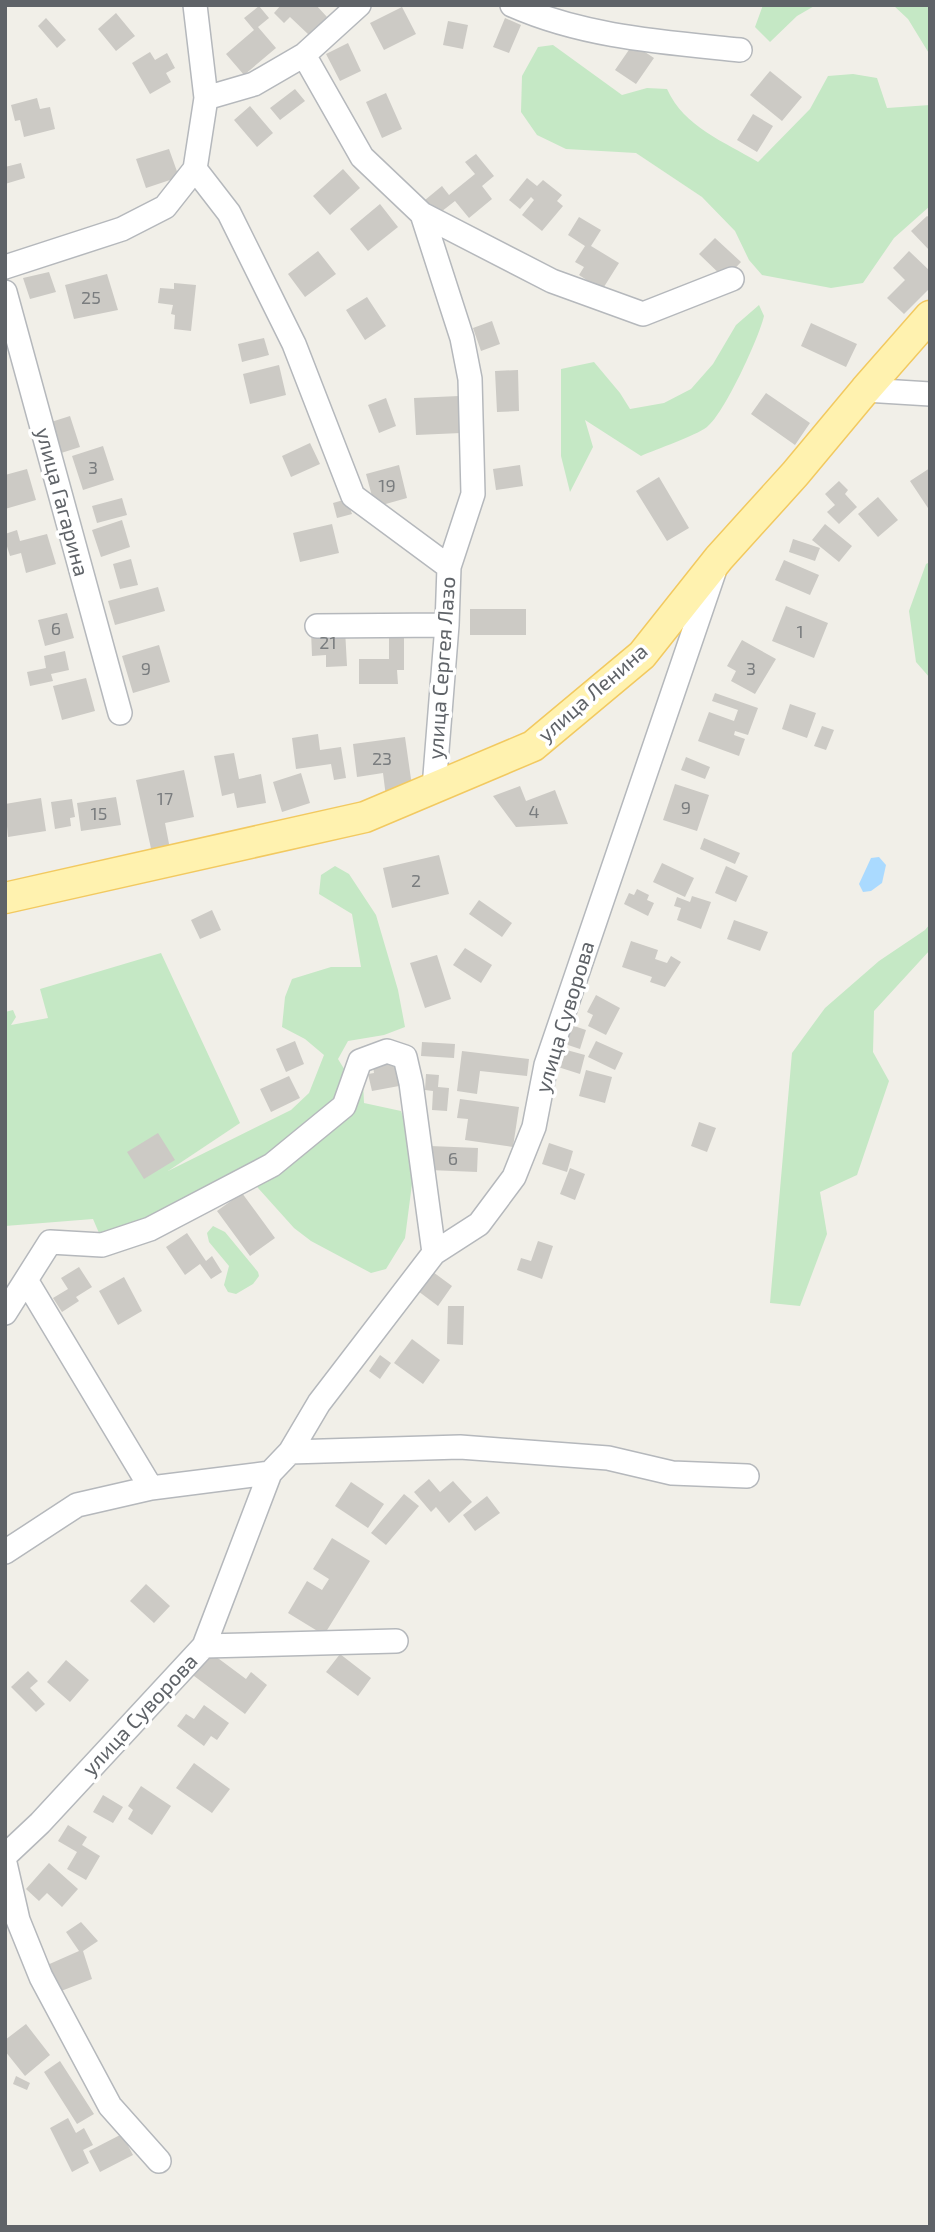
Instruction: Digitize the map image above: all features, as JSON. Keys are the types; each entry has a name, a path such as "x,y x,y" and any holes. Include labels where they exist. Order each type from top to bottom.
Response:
{"main road":[{"name":"улица Ленина","path":"5,898 365,817 533,746 642,655 719,558 930,316"}],"street":[{"path":"5,267 122,229 165,207 195,169 206,98 195,5"},
{"path":"206,98 254,84 304,55 359,5"},
{"path":"512,5 544,19 644,40 740,50"},
{"name":"улица Сергея Лазо","path":"304,55 362,157 422,214 462,338 470,379 473,494 449,567 434,788"},
{"path":"195,169 229,213 294,344 354,496 449,567"},
{"path":"422,214 552,281 643,314 732,279"},
{"name":"улица Гагарина","path":"5,292 120,713"},
{"path":"865,390 930,394"},
{"name":"улица Суворова","path":"5,1856 40,1823 204,1646 270,1473 290,1452 319,1403 434,1253 479,1224 514,1177 534,1127 546,1065 719,558"},
{"path":"317,626 447,625"},
{"path":"5,1313 50,1242 102,1245 138,1233 272,1165 344,1106 360,1061 387,1051 405,1057 411,1083 434,1253"},
{"path":"26,1280 151,1488"},
{"path":"290,1452 460,1447 607,1458 672,1474 747,1476"},
{"path":"5,1552 77,1505 151,1488 270,1473"},
{"path":"204,1646 396,1642"},
{"path":"5,1863 18,1920 41,1978 110,2106 159,2161"}],"green space":[{"path":"763,5 816,5 797,16 770,42 755,27"},
{"path":"893,5 930,5 930,55 908,19"},
{"path":"553,45 622,95 647,88 667,89 674,102 695,124 758,162 810,109 828,76 853,74 877,78 887,108 930,105 930,206 894,238 863,283 831,288 762,275 749,260 735,231 702,197 636,153 566,149 537,135 521,112 522,76 538,47"},
{"path":"759,305 764,316 755,341 731,392 707,427 641,456 585,420 593,447 570,492 561,456 561,369 594,362 630,409 664,403 691,389 713,364 736,325"},
{"path":"930,562 930,678 916,662 909,611 926,564"},
{"path":"335,866 349,874 376,915 398,990 405,1027 384,1035 348,1041 338,1059 346,1072 363,1083 364,1103 401,1111 416,1153 405,1238 386,1269 371,1273 311,1241 294,1228 249,1178 173,1210 99,1233 93,1219 5,1226 5,1012 13,1010 16,1017 11,1025 48,1018 40,989 161,953 240,1123 168,1171 291,1110 309,1093 324,1055 305,1039 282,1027 285,997 292,979 331,967 361,967 352,914 319,894 321,875"},
{"path":"930,924 930,950 874,1011 873,1052 889,1081 857,1175 820,1192 827,1234 800,1306 770,1303 792,1053 825,1008 879,961"},
{"path":"213,1226 225,1232 258,1272 259,1276 253,1284 236,1294 228,1292 224,1285 229,1266 209,1242 207,1233"}],"water":[{"path":"879,857 886,865 882,883 871,891 863,892 859,884 871,858"}],"building":[{"path":"281,5 316,5 327,17 309,35 290,17 284,23 274,13"},
{"path":"259,6 269,18 258,27 276,48 244,75 226,54 254,30 244,18"},
{"path":"402,7 416,34 384,50 370,23"},
{"path":"116,13 135,36 116,51 98,29"},
{"path":"46,18 66,40 57,48 38,26"},
{"path":"505,18 521,25 509,53 493,47"},
{"path":"448,21 468,25 463,49 443,45"},
{"path":"348,43 361,71 340,81 326,54"},
{"path":"633,44 654,58 636,84 615,70"},
{"path":"150,52 155,60 167,53 175,68 166,73 171,82 150,94 132,63"},
{"path":"770,71 802,97 782,121 750,95"},
{"path":"295,89 305,101 280,120 270,108"},
{"path":"386,93 402,129 382,138 366,102"},
{"path":"37,98 40,109 50,107 55,129 24,137 20,120 15,121 11,105"},
{"path":"250,106 273,133 257,147 234,120"},
{"path":"753,114 773,126 757,152 737,140"},
{"path":"169,149 179,177 146,188 136,159"},
{"path":"476,154 494,176 482,186 492,199 469,218 455,201 437,215 425,200 442,186 449,195 475,174 465,162"},
{"path":"21,163 25,178 5,184 5,167"},
{"path":"343,169 360,188 330,215 313,196"},
{"path":"527,178 537,186 543,180 562,195 557,201 563,206 542,231 522,215 534,200 531,197 520,209 509,200"},
{"path":"380,204 398,227 368,251 350,229"},
{"path":"927,216 930,218 930,251 911,231"},
{"path":"579,217 601,230 591,246 619,263 602,290 579,275 584,267 575,262 585,246 568,235"},
{"path":"715,238 741,262 725,279 699,254"},
{"path":"318,251 336,274 305,297 288,274"},
{"path":"909,251 930,271 930,288 904,314 887,298 905,280 893,268"},
{"path":"49,272 56,292 30,299 23,278"},
{"path":"107,274 118,310 74,319 65,285"},
{"path":"174,283 196,285 191,331 174,329 175,315 171,314 173,305 158,303 160,288 174,289"},
{"path":"367,297 386,326 365,340 346,310"},
{"path":"492,321 500,344 481,351 473,328"},
{"path":"811,323 857,344 846,367 801,346"},
{"path":"264,338 269,355 242,362 238,344"},
{"path":"279,365 286,395 250,404 243,374"},
{"path":"518,370 519,411 497,412 495,371"},
{"path":"766,393 810,423 795,445 751,414"},
{"path":"459,396 461,433 416,435 414,398"},
{"path":"386,398 396,426 379,433 368,405"},
{"path":"70,416 80,447 58,454 48,423"},
{"path":"310,443 320,464 291,477 282,456"},
{"path":"103,446 114,480 83,490 72,456"},
{"path":"399,465 407,498 375,507 366,474"},
{"path":"520,465 523,486 496,490 493,469"},
{"path":"930,468 930,511 910,481"},
{"path":"27,469 36,500 5,509 5,475"},
{"path":"659,477 689,528 667,541 636,491"},
{"path":"839,481 848,490 845,494 857,507 839,524 827,512 835,505 825,494"},
{"path":"878,497 898,520 878,537 858,514"},
{"path":"122,498 127,515 97,523 92,506"},
{"path":"347,499 352,514 337,518 333,503"},
{"path":"122,520 130,547 101,557 92,530"},
{"path":"332,524 339,553 300,562 293,533"},
{"path":"825,524 852,546 839,562 812,540"},
{"path":"17,530 20,541 47,534 56,564 26,573 21,553 10,556 5,540 5,534"},
{"path":"793,539 820,548 815,561 789,552"},
{"path":"131,559 138,585 120,589 113,564"},
{"path":"784,560 819,575 810,595 775,580"},
{"path":"158,587 165,611 115,625 108,601"},
{"path":"786,606 828,623 814,658 772,641"},
{"path":"470,609 526,609 526,635 470,635"},
{"path":"67,613 74,638 45,646 38,620"},
{"path":"345,629 347,666 326,667 326,655 312,656 311,631"},
{"path":"389,638 404,638 404,670 397,670 398,684 359,684 359,659 389,659"},
{"path":"742,640 776,659 755,694 731,681 736,671 727,666"},
{"path":"159,645 170,682 133,693 122,656"},
{"path":"65,651 69,670 51,674 53,681 30,686 27,672 46,668 44,656"},
{"path":"86,678 95,711 62,720 53,686"},
{"path":"715,693 758,708 748,735 735,731 734,735 745,739 739,756 698,741 709,712 734,721 738,710 712,701"},
{"path":"790,704 816,713 807,738 782,729"},
{"path":"822,726 834,730 826,750 814,746"},
{"path":"318,734 320,750 341,747 346,778 334,780 331,764 296,769 292,738"},
{"path":"405,737 413,793 386,797 383,773 357,777 353,744"},
{"path":"234,753 239,779 261,774 266,803 237,808 234,793 222,796 214,756"},
{"path":"686,757 710,767 705,779 681,770"},
{"path":"184,770 194,817 165,823 170,849 152,853 136,780"},
{"path":"301,773 310,803 282,812 273,782"},
{"path":"675,784 709,795 697,831 663,820"},
{"path":"520,786 526,801 555,790 568,824 516,827 493,796"},
{"path":"116,797 121,825 81,831 77,803"},
{"path":"41,798 46,831 8,837 5,804"},
{"path":"72,799 75,817 70,818 71,826 55,829 51,802"},
{"path":"704,838 740,853 735,864 700,849"},
{"path":"439,855 449,894 392,908 383,868"},
{"path":"662,863 694,878 685,897 653,882"},
{"path":"726,866 748,876 736,902 715,893"},
{"path":"637,889 649,895 647,900 654,903 648,916 624,904 629,893 634,895"},
{"path":"692,896 711,902 701,929 677,920 681,908 674,906 677,897 690,902"},
{"path":"479,900 512,923 502,937 469,914"},
{"path":"212,910 221,930 200,939 191,920"},
{"path":"734,920 768,932 760,951 727,939"},
{"path":"631,941 658,950 655,959 667,963 671,956 681,962 665,987 650,982 652,977 622,967"},
{"path":"465,948 492,965 481,983 453,965"},
{"path":"437,955 451,999 425,1008 410,963"},
{"path":"596,995 620,1008 606,1035 588,1026 593,1015 587,1012"},
{"path":"568,1024 586,1030 580,1049 562,1043"},
{"path":"295,1041 304,1064 286,1072 276,1049"},
{"path":"596,1041 623,1053 615,1070 588,1057"},
{"path":"422,1042 455,1044 454,1058 421,1056"},
{"path":"563,1049 585,1055 580,1074 558,1067"},
{"path":"462,1051 529,1059 527,1076 480,1071 477,1094 457,1091"},
{"path":"393,1056 399,1086 372,1091 368,1074 374,1073 372,1060"},
{"path":"586,1070 612,1077 605,1103 579,1096"},
{"path":"426,1074 439,1075 438,1087 449,1088 447,1111 432,1110 433,1091 425,1090"},
{"path":"289,1076 300,1098 271,1112 260,1089"},
{"path":"460,1099 519,1107 513,1147 465,1140 468,1119 457,1118"},
{"path":"699,1122 716,1128 707,1152 691,1146"},
{"path":"158,1133 175,1160 144,1179 127,1152"},
{"path":"549,1143 573,1151 567,1172 542,1164"},
{"path":"430,1146 478,1148 477,1172 429,1170"},
{"path":"570,1168 585,1174 575,1200 560,1194"},
{"path":"242,1193 275,1238 250,1256 217,1211"},
{"path":"187,1233 206,1261 212,1256 222,1272 211,1279 200,1264 185,1275 166,1247"},
{"path":"538,1241 553,1246 542,1279 517,1270 521,1258 531,1261"},
{"path":"79,1267 92,1287 76,1297 79,1301 62,1312 53,1298 68,1289 61,1278"},
{"path":"433,1272 452,1286 438,1306 418,1291"},
{"path":"124,1277 142,1311 118,1325 99,1291"},
{"path":"448,1306 464,1306 463,1345 447,1344"},
{"path":"412,1339 440,1360 423,1384 394,1363"},
{"path":"380,1355 391,1363 380,1379 369,1371"},
{"path":"429,1479 440,1492 453,1481 472,1502 449,1523 436,1507 431,1512 414,1492"},
{"path":"351,1482 384,1504 368,1528 335,1506"},
{"path":"404,1494 419,1506 386,1545 371,1533"},
{"path":"487,1496 500,1513 475,1531 463,1515"},
{"path":"332,1538 370,1561 324,1635 288,1613 307,1581 322,1590 329,1579 313,1569"},
{"path":"146,1584 170,1606 154,1623 130,1601"},
{"path":"207,1650 246,1679 251,1672 267,1685 245,1714 190,1673"},
{"path":"340,1654 371,1678 358,1696 326,1672"},
{"path":"66,1660 89,1680 70,1702 47,1682"},
{"path":"28,1671 38,1681 30,1688 45,1704 36,1712 11,1687"},
{"path":"204,1705 229,1723 217,1740 211,1736 204,1746 177,1726 186,1714 194,1719"},
{"path":"194,1763 230,1789 212,1813 176,1788"},
{"path":"141,1786 171,1806 152,1835 128,1819 133,1810 128,1806"},
{"path":"103,1795 123,1807 113,1823 93,1812"},
{"path":"68,1825 87,1837 82,1845 100,1856 86,1880 67,1869 77,1852 58,1841"},
{"path":"49,1863 78,1889 62,1907 47,1893 39,1901 26,1889"},
{"path":"81,1922 98,1941 83,1951 92,1979 56,1993 45,1966 79,1951 66,1932"},
{"path":"26,2024 50,2055 25,2076 5,2051 5,2040"},
{"path":"60,2061 94,2114 77,2124 44,2072"},
{"path":"16,2076 30,2083 27,2090 13,2084"},
{"path":"68,2118 76,2133 84,2128 93,2145 83,2150 89,2163 72,2172 50,2128"},
{"path":"122,2134 133,2155 100,2172 89,2151"}]}
